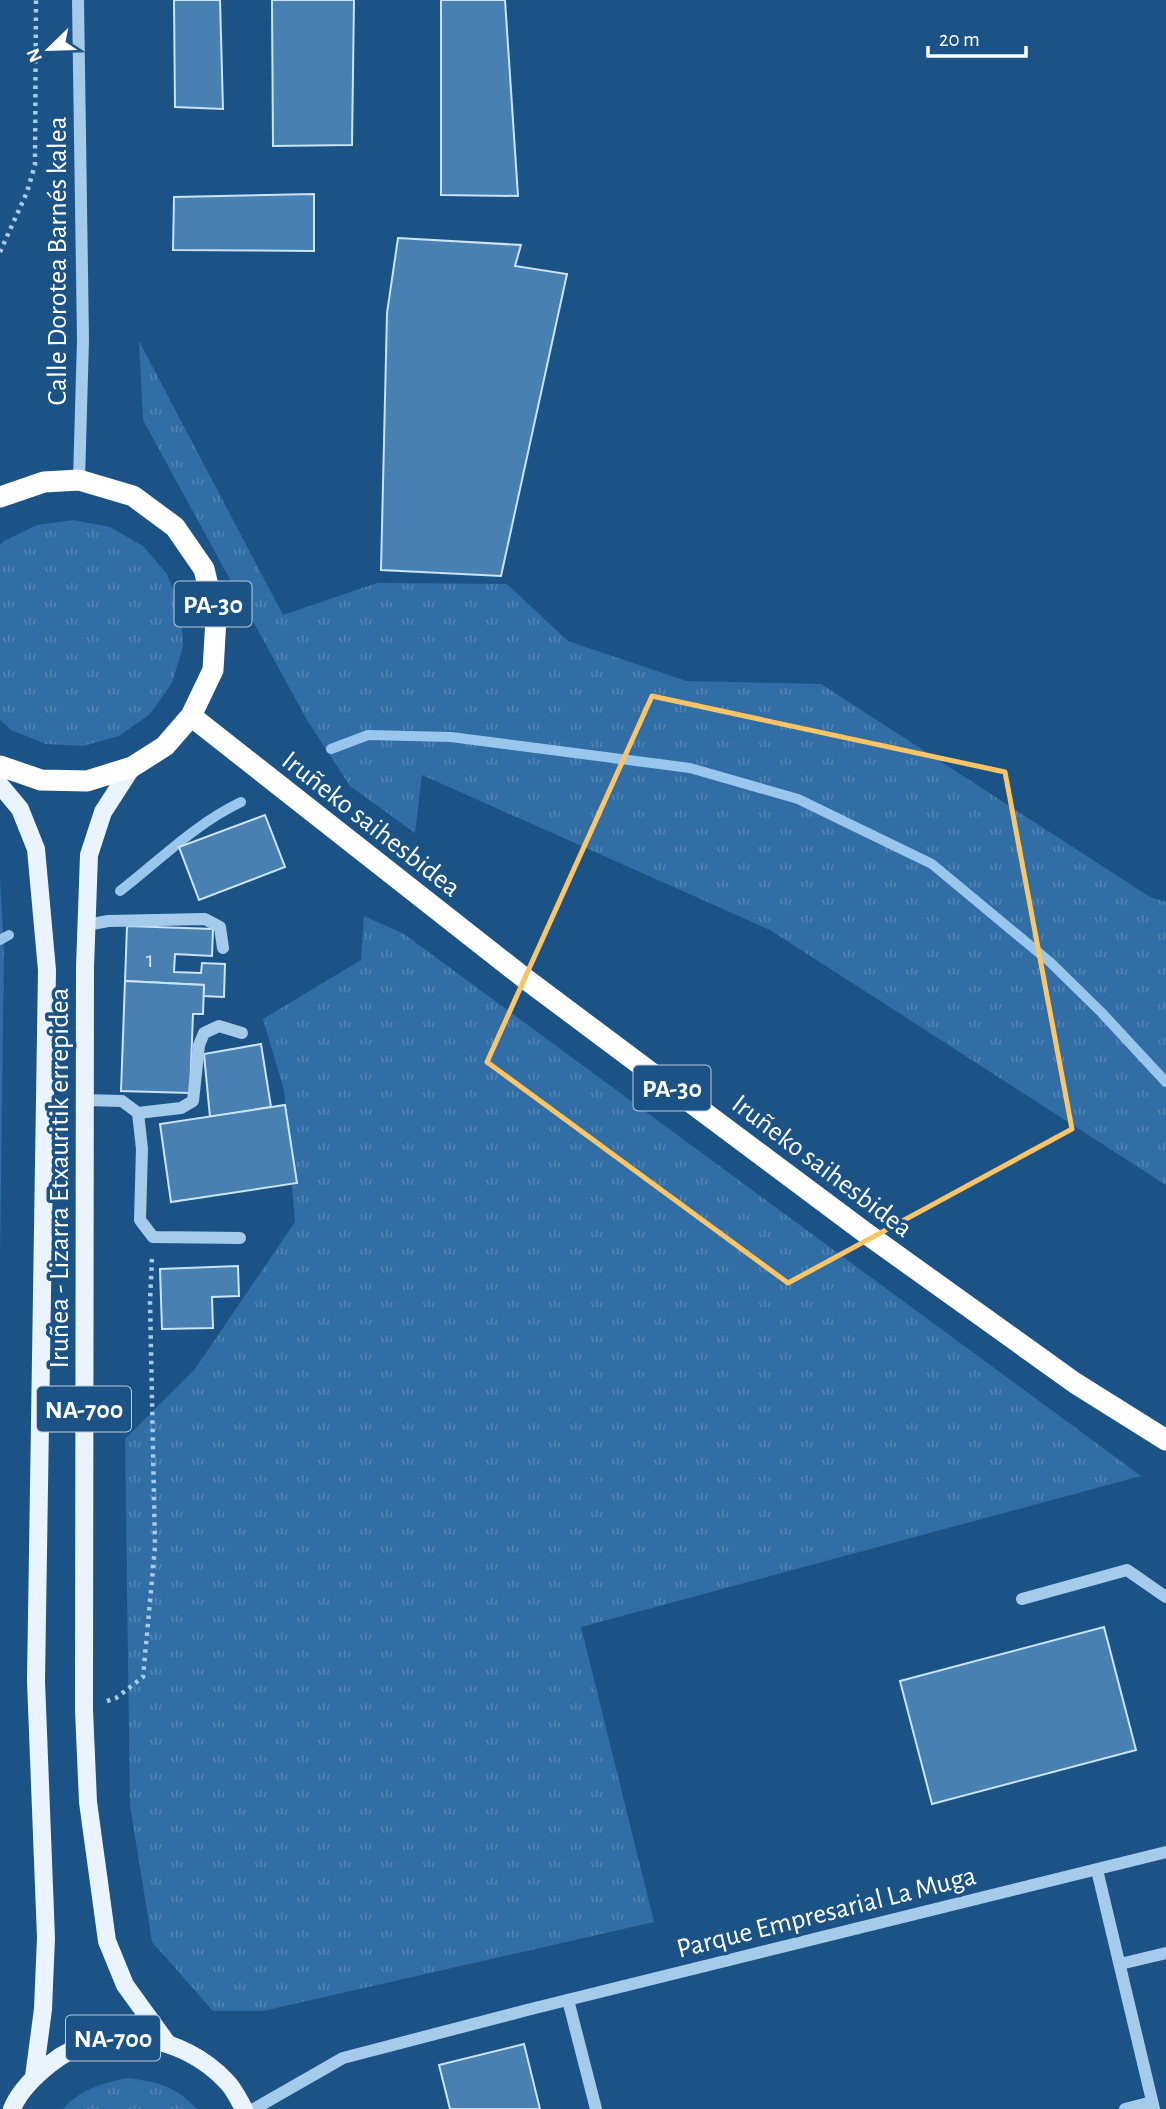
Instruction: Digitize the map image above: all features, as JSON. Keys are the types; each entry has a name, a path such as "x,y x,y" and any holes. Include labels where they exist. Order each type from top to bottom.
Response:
{"highway":[{"name":"PA-30","path":"0,497 44,482 79,480 134,496 175,527 204,569 216,619 212,670 191,716 165,746 132,767 87,780 41,780 0,766"},
{"name":"Iruñeko saihesbidea","path":"191,716 523,977 867,1234 1075,1382 1166,1440"}],"main road":[{"name":"Iruñea - Lizarra Etxauritik errepidea","path":"132,767 103,813 89,855 85,1100 84,1710 88,1802 107,1941 125,1985 167,2043"},
{"name":"Iruñea - Lizarra Etxauritik errepidea","path":"0,785 20,808 36,849 47,970 36,1681 46,1938 43,2009 34,2077"},
{"name":"NA-700","path":"12,2109 34,2077 62,2054 95,2040 131,2036 167,2043 200,2058 228,2082 244,2109"}],"street":[{"name":"Calle Dorotea Barnés kalea","path":"78,0 83,340 79,480"},
{"path":"87,925 108,921 205,919 219,927 223,948"},
{"path":"85,1100 122,1101 138,1113 181,1108 193,1101 199,1045 204,1032 219,1026 242,1033"},
{"path":"138,1113 142,1149 140,1220 153,1237 240,1238"},
{"path":"1022,1599 1127,1570 1166,1597"},
{"name":"Parque Empresarial La Muga","path":"254,2109 343,2058 1166,1852"},
{"path":"1097,1870 1153,2106 1125,2109"},
{"path":"1120,1964 1166,1953"},
{"path":"568,2000 596,2109"}],"path":[{"name":"Calle Dorotea Barnés kalea","path":"0,252 27,192 35,165 36,0"},
{"path":"84,1710 116,1698 143,1677 155,1547 150,1301 153,1237"}],"highlighted area":[{"path":"652,696 1005,772 1072,1129 788,1283 487,1062"}],"green space":[{"path":"139,341 283,615 377,583 507,584 568,641 686,681 821,684 1150,897 1166,902 1166,1185 770,930 422,775 415,833 350,786 307,720 143,420"},
{"path":"73,520 110,527 143,546 167,574 181,609 183,647 172,683 150,714 119,736 83,746 46,744 11,730 0,720 0,545 37,525"},
{"path":"0,879 4,951 0,1258"},
{"path":"364,916 404,934 1141,1476 581,1627 654,1922 263,2011 213,2011 152,1942 130,1805 125,1439 195,1369 295,1222 284,1090 263,1019 361,960"},
{"path":"128,2078 166,2086 197,2109 63,2109 77,2096 92,2088"}],"building":[{"path":"174,0 220,0 223,109 175,107"},
{"path":"272,0 354,0 352,145 273,146"},
{"path":"441,0 505,0 518,196 441,195"},
{"path":"314,194 314,251 173,250 174,197"},
{"path":"398,238 521,245 515,266 567,274 501,576 381,570 387,313"},
{"path":"265,815 285,867 199,900 179,847"},
{"path":"127,926 213,929 212,956 175,954 174,972 201,973 202,963 225,964 224,997 203,996 204,985 125,981"},
{"path":"125,981 204,985 203,1014 193,1014 190,1093 121,1091"},
{"path":"261,1044 271,1107 210,1117 204,1054"},
{"path":"285,1105 297,1183 171,1202 160,1124"},
{"path":"238,1266 239,1296 212,1297 213,1328 162,1329 160,1269"},
{"path":"1104,1627 1136,1750 932,1804 900,1681"},
{"path":"524,2044 540,2109 450,2109 439,2065"}],"waterway":[{"path":"331,749 368,735 451,737 690,768 798,799 932,864 1050,962 1166,1082"},
{"path":"120,891 193,832 241,802"},
{"path":"0,940 9,935"}]}
